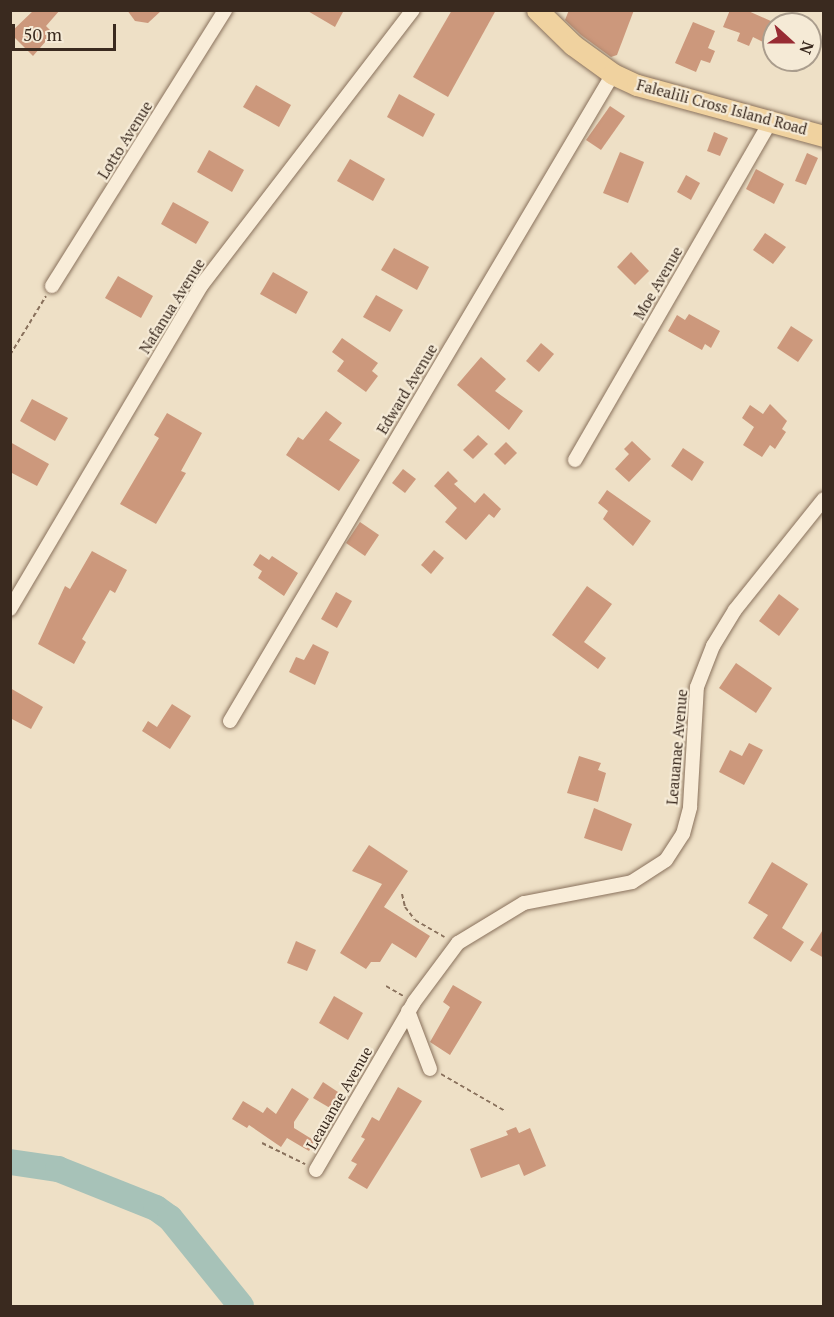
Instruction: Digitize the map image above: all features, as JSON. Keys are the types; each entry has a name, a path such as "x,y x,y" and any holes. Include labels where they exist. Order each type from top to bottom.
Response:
{"main road":[{"name":"Falealili Cross Island Road","path":"537,10 573,45 613,74 637,85 824,136"}],"street":[{"name":"Lotto Avenue","path":"52,286 225,10"},
{"name":"Nafanua Avenue","path":"10,609 201,286 413,10"},
{"name":"Edward Avenue","path":"230,721 613,74"},
{"name":"Moe Avenue","path":"575,460 770,122"},
{"name":"Leauanae Avenue","path":"316,1170 411,1006 458,943 524,903 632,882 666,860 683,834 690,807 698,687 713,646 735,610 824,499"},
{"path":"411,1006 430,1069"}],"path":[{"path":"10,355 52,286"},
{"path":"402,894 405,907 415,920 458,943"},
{"path":"386,986 411,1006"},
{"path":"430,1069 505,1111"},
{"path":"262,1143 316,1170"}],"building":[{"path":"34,10 60,10 46,26 53,33 33,56 10,33"},
{"path":"127,10 162,10 148,23 135,21"},
{"path":"306,10 344,10 335,27"},
{"path":"452,10 496,10 448,97 413,77"},
{"path":"569,10 634,10 617,55 611,57 565,20"},
{"path":"730,10 746,10 762,17 762,42 753,37 749,46 737,41 740,33 723,27"},
{"path":"693,22 715,31 708,48 715,51 710,63 701,60 696,72 675,63"},
{"path":"256,85 291,105 279,127 243,107"},
{"path":"399,94 435,114 423,137 387,117"},
{"path":"610,106 625,116 601,150 586,140"},
{"path":"714,132 728,138 720,156 707,151"},
{"path":"209,150 244,170 232,192 197,172"},
{"path":"620,152 644,162 628,203 603,193"},
{"path":"807,153 818,158 806,185 795,181"},
{"path":"350,159 385,179 373,201 337,181"},
{"path":"756,169 784,184 774,204 746,189"},
{"path":"686,175 700,183 691,200 677,192"},
{"path":"173,202 209,222 196,244 161,224"},
{"path":"765,233 786,247 773,264 753,250"},
{"path":"394,248 429,267 417,290 381,270"},
{"path":"631,252 649,271 635,285 617,267"},
{"path":"273,272 308,292 296,314 260,294"},
{"path":"118,276 153,296 141,318 105,298"},
{"path":"376,295 403,310 390,332 363,317"},
{"path":"689,314 720,331 711,348 705,344 702,350 668,331 677,315 685,320"},
{"path":"791,326 813,340 798,362 777,348"},
{"path":"342,338 378,363 372,371 378,376 366,392 337,371 344,361 332,352"},
{"path":"541,343 554,354 539,372 526,361"},
{"path":"481,357 506,379 495,391 523,411 509,430 457,385"},
{"path":"32,399 68,418 55,441 20,421"},
{"path":"770,404 787,421 782,429 786,432 775,449 770,445 762,457 743,445 754,427 742,418 750,405 763,414"},
{"path":"326,411 342,423 329,440 360,460 339,491 286,455 298,437 303,440"},
{"path":"167,413 202,433 181,471 186,473 156,524 120,504 159,438 154,435"},
{"path":"478,435 488,444 473,459 463,450"},
{"path":"632,441 651,459 629,482 615,469 629,454 624,449"},
{"path":"10,442 49,464 37,486 10,472"},
{"path":"506,442 517,453 505,465 494,454"},
{"path":"683,448 704,462 692,481 671,466"},
{"path":"403,469 416,479 405,493 392,483"},
{"path":"448,471 458,481 454,484 475,503 484,493 501,509 494,518 489,514 466,540 445,522 457,508 434,486"},
{"path":"607,490 651,521 633,546 603,519 608,511 598,503"},
{"path":"360,522 379,535 365,556 346,543"},
{"path":"434,550 444,558 431,574 421,565"},
{"path":"92,551 127,570 115,593 110,590 82,639 86,642 74,664 38,644 65,586 70,589"},
{"path":"260,554 269,560 272,556 298,573 284,596 258,578 262,571 253,565"},
{"path":"587,586 612,604 584,642 606,658 598,669 552,635"},
{"path":"336,592 352,601 337,628 321,619"},
{"path":"779,594 799,609 779,636 759,621"},
{"path":"313,644 329,652 315,685 289,672 296,657 304,660"},
{"path":"736,663 772,688 756,713 719,688"},
{"path":"10,688 43,707 31,729 10,718"},
{"path":"172,704 191,716 170,749 142,731 148,721 157,727"},
{"path":"749,743 763,750 744,785 719,772 730,750 742,756"},
{"path":"579,756 601,763 598,770 606,773 598,802 567,793"},
{"path":"594,808 632,824 622,851 584,838"},
{"path":"369,845 408,871 384,907 430,936 416,958 392,943 380,962 371,962 366,969 340,953 382,884 352,871"},
{"path":"772,862 808,884 782,928 804,942 791,962 753,938 768,915 748,903"},
{"path":"824,928 824,958 810,950"},
{"path":"296,941 316,950 307,971 287,963"},
{"path":"453,985 482,1002 450,1055 430,1042 450,1007 443,1002"},
{"path":"334,996 363,1013 348,1040 319,1023"},
{"path":"323,1082 344,1096 335,1111 313,1098"},
{"path":"398,1087 422,1101 367,1189 348,1178 357,1164 351,1161 365,1139 361,1137 372,1117 379,1121"},
{"path":"292,1088 309,1099 294,1122 294,1128 315,1141 309,1151 287,1138 281,1147 249,1125 247,1128 232,1119 243,1101 263,1113 267,1107 276,1114"},
{"path":"516,1127 519,1133 530,1128 546,1166 524,1176 519,1164 481,1178 470,1149 508,1135 506,1131"}],"waterway":[{"path":"10,1162 58,1169 156,1208 170,1218 241,1306"}]}
